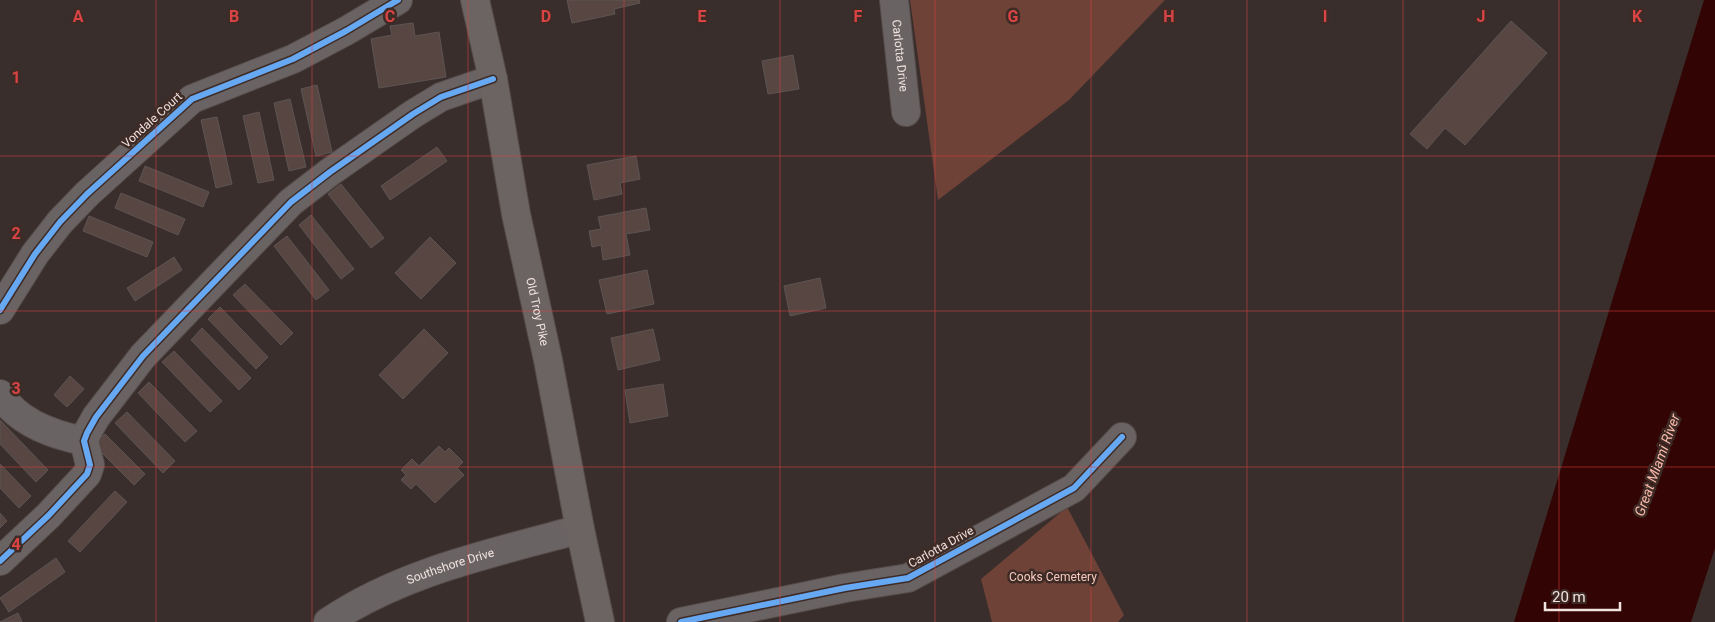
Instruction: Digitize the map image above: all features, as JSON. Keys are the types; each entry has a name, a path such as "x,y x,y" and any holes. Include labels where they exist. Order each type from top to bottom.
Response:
{"main road":[{"name":"Old Troy Pike","path":"475,0 493,79 516,214 548,360 580,529 600,622"}],"street":[{"name":"Vondale Court","path":"0,310 35,254 60,222 87,194 192,99 293,59 346,31 398,0"},
{"name":"Carlotta Drive","path":"894,0 906,112"},
{"path":"0,561 49,515 87,474 90,465 84,441 87,433 96,417 143,356 291,202 330,172 413,114 441,97 493,79"},
{"path":"0,394 24,418 44,430 59,436 84,441"},
{"name":"Carlotta Drive","path":"681,622 845,588 908,578 1074,488 1122,437"},
{"name":"Southshore Drive","path":"328,622 384,590 421,574 580,529"}],"green space":[{"path":"910,0 1165,0 1069,100 938,200"},
{"name":"Cooks Cemetery","path":"1067,507 1124,615 1118,622 992,622 981,579"}],"water":[{"name":"Great Miami River","path":"1704,0 1715,0 1715,548 1691,622 1514,622"}],"building":[{"path":"567,0 639,0 640,3 614,9 615,14 572,23"},
{"path":"1511,21 1547,53 1465,145 1445,128 1427,149 1410,134"},
{"path":"413,23 415,36 439,32 446,77 379,88 371,39 392,35 390,26"},
{"path":"793,55 799,89 768,94 762,61"},
{"path":"317,85 332,152 316,156 301,89"},
{"path":"290,99 306,167 289,171 274,103"},
{"path":"259,112 274,180 258,183 243,116"},
{"path":"217,117 232,184 216,188 201,120"},
{"path":"437,147 447,161 390,200 381,186"},
{"path":"636,156 640,179 620,183 622,194 594,200 587,165"},
{"path":"145,166 209,192 203,207 139,181"},
{"path":"341,184 384,238 371,248 328,194"},
{"path":"121,193 185,219 178,235 115,208"},
{"path":"646,208 650,230 626,234 630,255 603,260 601,245 592,247 589,231 601,229 598,217"},
{"path":"311,215 354,269 341,279 299,225"},
{"path":"89,216 153,242 147,257 83,231"},
{"path":"287,236 329,290 316,300 274,246"},
{"path":"430,237 456,263 421,299 395,273"},
{"path":"174,257 182,270 135,301 127,288"},
{"path":"647,270 654,304 607,314 599,280"},
{"path":"820,278 826,308 790,316 784,286"},
{"path":"245,284 293,333 281,345 233,295"},
{"path":"220,307 268,357 256,369 208,319"},
{"path":"202,328 251,378 239,390 191,340"},
{"path":"424,329 448,353 403,399 379,375"},
{"path":"653,329 660,360 618,370 611,338"},
{"path":"174,351 222,401 210,412 162,362"},
{"path":"70,376 84,389 67,407 54,395"},
{"path":"149,382 197,431 185,442 138,393"},
{"path":"663,384 668,416 630,423 625,390"},
{"path":"127,412 175,461 163,473 115,423"},
{"path":"0,420 48,470 36,482 0,444"},
{"path":"105,434 145,474 134,485 94,445"},
{"path":"439,446 445,452 449,448 463,462 457,468 464,475 435,503 416,484 411,489 401,480 406,475 401,470 412,459 419,466"},
{"path":"0,464 31,496 19,508 0,488"},
{"path":"115,491 127,502 80,552 68,541"},
{"path":"0,513 7,521 0,528"},
{"path":"56,558 65,572 9,612 0,598"},
{"path":"18,613 22,622 0,622"}],"cycle path":[{"path":"0,310 35,254 60,222 87,194 192,99 293,59 346,31 398,0"},
{"path":"0,561 49,515 87,474 90,465 84,441 87,433 96,417 143,356 291,202 330,172 413,114 441,97 493,79"},
{"path":"681,622 845,588 908,578 1074,488 1122,437"}]}
